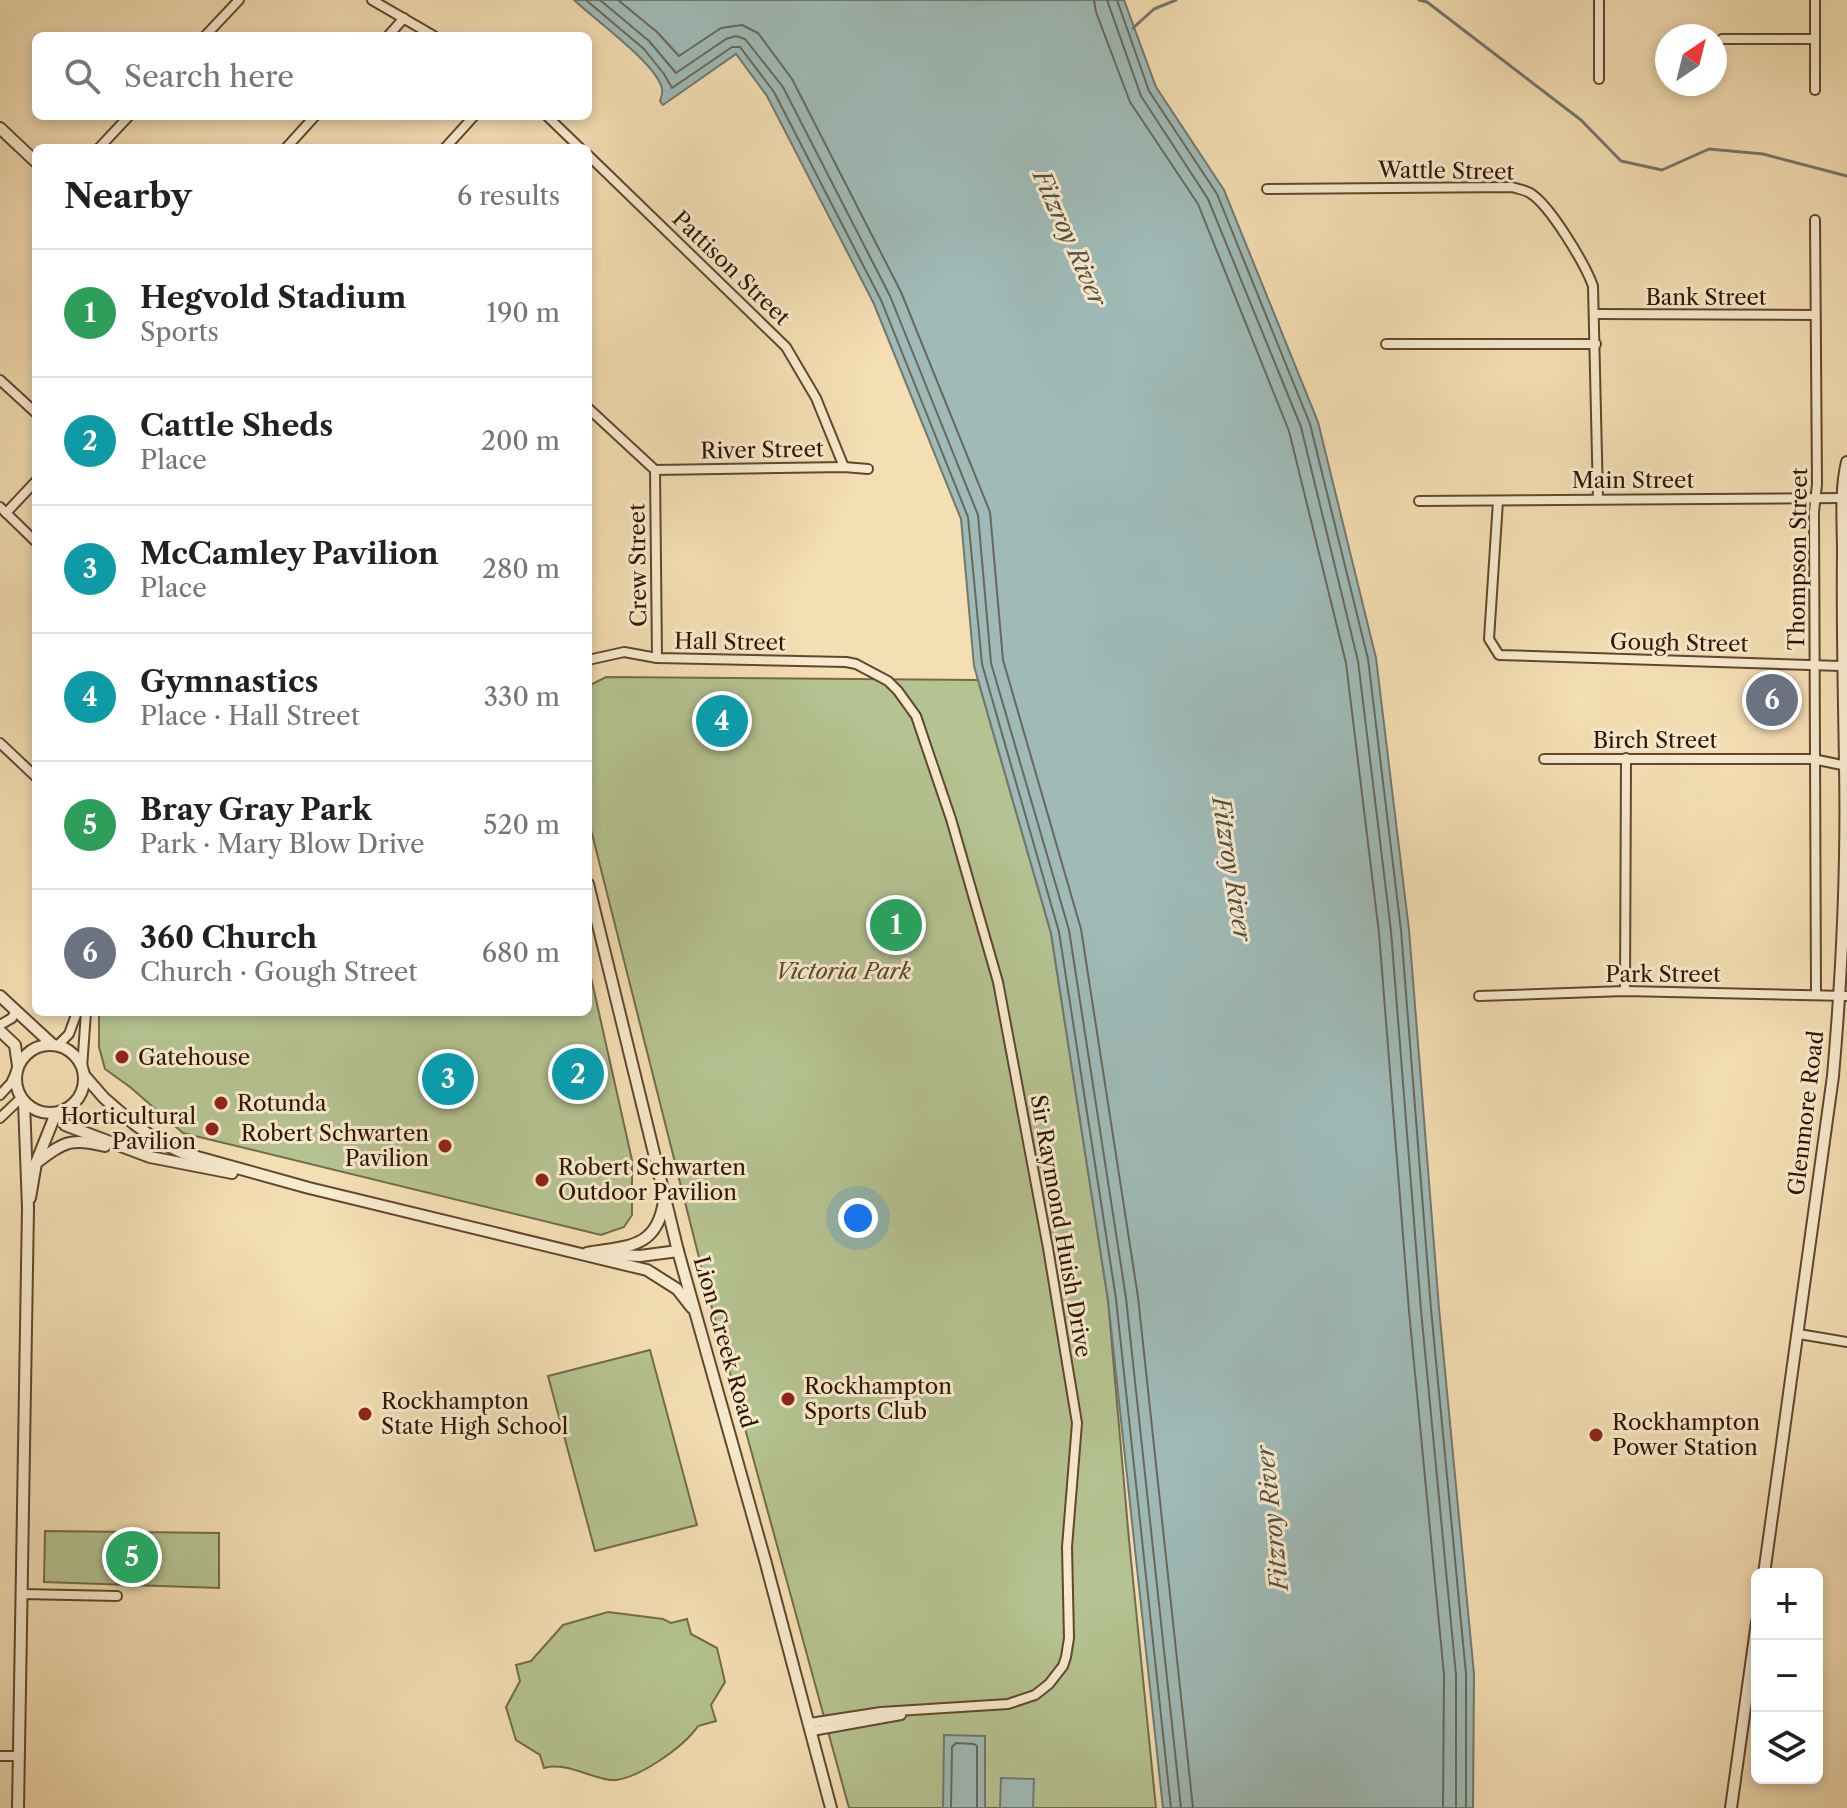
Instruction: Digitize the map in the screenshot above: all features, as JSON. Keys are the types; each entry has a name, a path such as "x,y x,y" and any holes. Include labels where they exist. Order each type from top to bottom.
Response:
{"street":[{"path":"209,32 239,0"},
{"path":"372,0 427,32"},
{"path":"1599,0 1599,79"},
{"path":"1815,0 1815,90"},
{"path":"392,32 404,18"},
{"path":"1727,39 1815,39"},
{"path":"103,144 125,120"},
{"path":"290,144 311,120"},
{"path":"449,144 470,120"},
{"path":"551,120 576,144"},
{"path":"0,128 32,158"},
{"name":"Pattison Street","path":"592,159 786,347 816,398 844,467"},
{"name":"Wattle Street","path":"1267,189 1489,187 1528,191 1541,202 1587,269 1593,286 1596,314"},
{"name":"Thompson Street","path":"1815,220 1813,759 1816,995"},
{"path":"1596,314 1598,499"},
{"name":"Bank Street","path":"1596,314 1815,315"},
{"path":"1386,344 1596,344"},
{"path":"0,380 32,409"},
{"path":"592,412 655,470"},
{"name":"Glenmore Road","path":"1765,1568 1843,996 1846,766 1841,666 1847,462"},
{"name":"River Street","path":"655,470 868,469"},
{"name":"Crew Street","path":"655,470 657,658"},
{"path":"32,485 3,510 32,538"},
{"name":"Main Street","path":"1419,501 1845,498"},
{"name":"Gough Street","path":"1498,501 1489,639 1499,655 1841,666"},
{"name":"Hall Street","path":"592,660 624,652 657,658 846,662 872,672"},
{"name":"Sir Raymond Huish Drive","path":"811,1727 925,1708 1008,1704 1023,1700 1049,1684 1063,1666 1069,1638 1067,1547 1078,1431 1048,1248 997,975 951,819 916,716 898,691 872,672"},
{"path":"0,744 32,773"},
{"path":"1625,991 1626,758"},
{"name":"Birch Street","path":"1544,759 1813,759 1846,766"},
{"name":"Lion Creek Road","path":"592,900 678,1251 831,1808"},
{"name":"Park Street","path":"1479,996 1625,991 1843,996"},
{"path":"0,996 55,1045 73,1054 83,1071 116,1109 158,1141 183,1153 309,1188 582,1253 655,1274 677,1289 696,1313"},
{"path":"0,1025 12,1018 16,1010"},
{"path":"0,1095 11,1083 28,1052 36,1047 55,1045 69,1034 76,1016"},
{"path":"23,1100 33,1109 57,1112 68,1108 81,1094 86,1016"},
{"path":"0,1031 15,1045 15,1081 23,1100 28,1208 18,1808"},
{"path":"0,1118 23,1100"},
{"path":"57,1112 65,1125 150,1157"},
{"path":"28,1208 36,1163 57,1112"},
{"path":"36,1163 69,1141 83,1140 150,1157 309,1188"},
{"path":"582,1253 643,1241 660,1222 665,1194"},
{"path":"582,1253 640,1256 678,1251"},
{"path":"1799,1334 1847,1342"},
{"path":"22,1594 117,1596"},
{"path":"1731,1808 1754,1640"},
{"path":"0,1756 19,1756"}],"green space":[{"name":"Victoria Park","path":"606,677 978,680 1051,933 1108,1300 1156,1808 849,1808 709,1297 592,834 592,684"},
{"path":"592,982 632,1160 632,1215 624,1227 601,1235 183,1133 105,1069 99,1047 99,1016 592,1016"},
{"path":"650,1350 697,1525 595,1551 548,1376"},
{"path":"45,1531 219,1533 219,1588 44,1582"},
{"path":"608,1612 663,1619 671,1623 687,1619 691,1634 717,1648 725,1682 711,1705 716,1721 698,1726 658,1761 620,1779 610,1780 560,1767 544,1768 540,1755 516,1740 506,1707 520,1681 516,1665 531,1661 563,1625"}],"water":[{"name":"Fitzroy River","path":"574,0 1124,0 1156,87 1224,190 1318,422 1376,658 1409,930 1439,1308 1474,1674 1473,1808 1163,1808 1108,1300 1051,933 974,666 961,519 874,304 767,96 736,54 663,105 660,101 662,89 649,68"},
{"path":"944,1735 985,1736 985,1808 943,1808"},
{"path":"1001,1778 1034,1779 1033,1808 1000,1808"}],"waterway":[{"path":"1133,28 1154,9 1176,0"},
{"path":"1419,0 1427,2 1581,120 1621,161 1662,170 1709,149 1763,154 1847,176"}],"place":[{"name":"360 Church","path":"1772,700"},
{"name":"Gymnastics","path":"722,721"},
{"name":"Hegvold Stadium","path":"896,925"},
{"name":"Gatehouse","path":"122,1057"},
{"name":"Cattle Sheds","path":"578,1074"},
{"name":"McCamley Pavilion","path":"448,1079"},
{"name":"Rotunda","path":"221,1103"},
{"name":"Horticultural Pavilion","path":"212,1129"},
{"name":"Robert Schwarten Pavilion","path":"445,1146"},
{"name":"Robert Schwarten Outdoor Pavilion","path":"542,1180"},
{"name":"Rockhampton Sports Club","path":"788,1399"},
{"name":"Rockhampton State High School","path":"365,1414"},
{"name":"Rockhampton Power Station","path":"1596,1435"},
{"name":"Bray Gray Park","path":"132,1557"}]}
